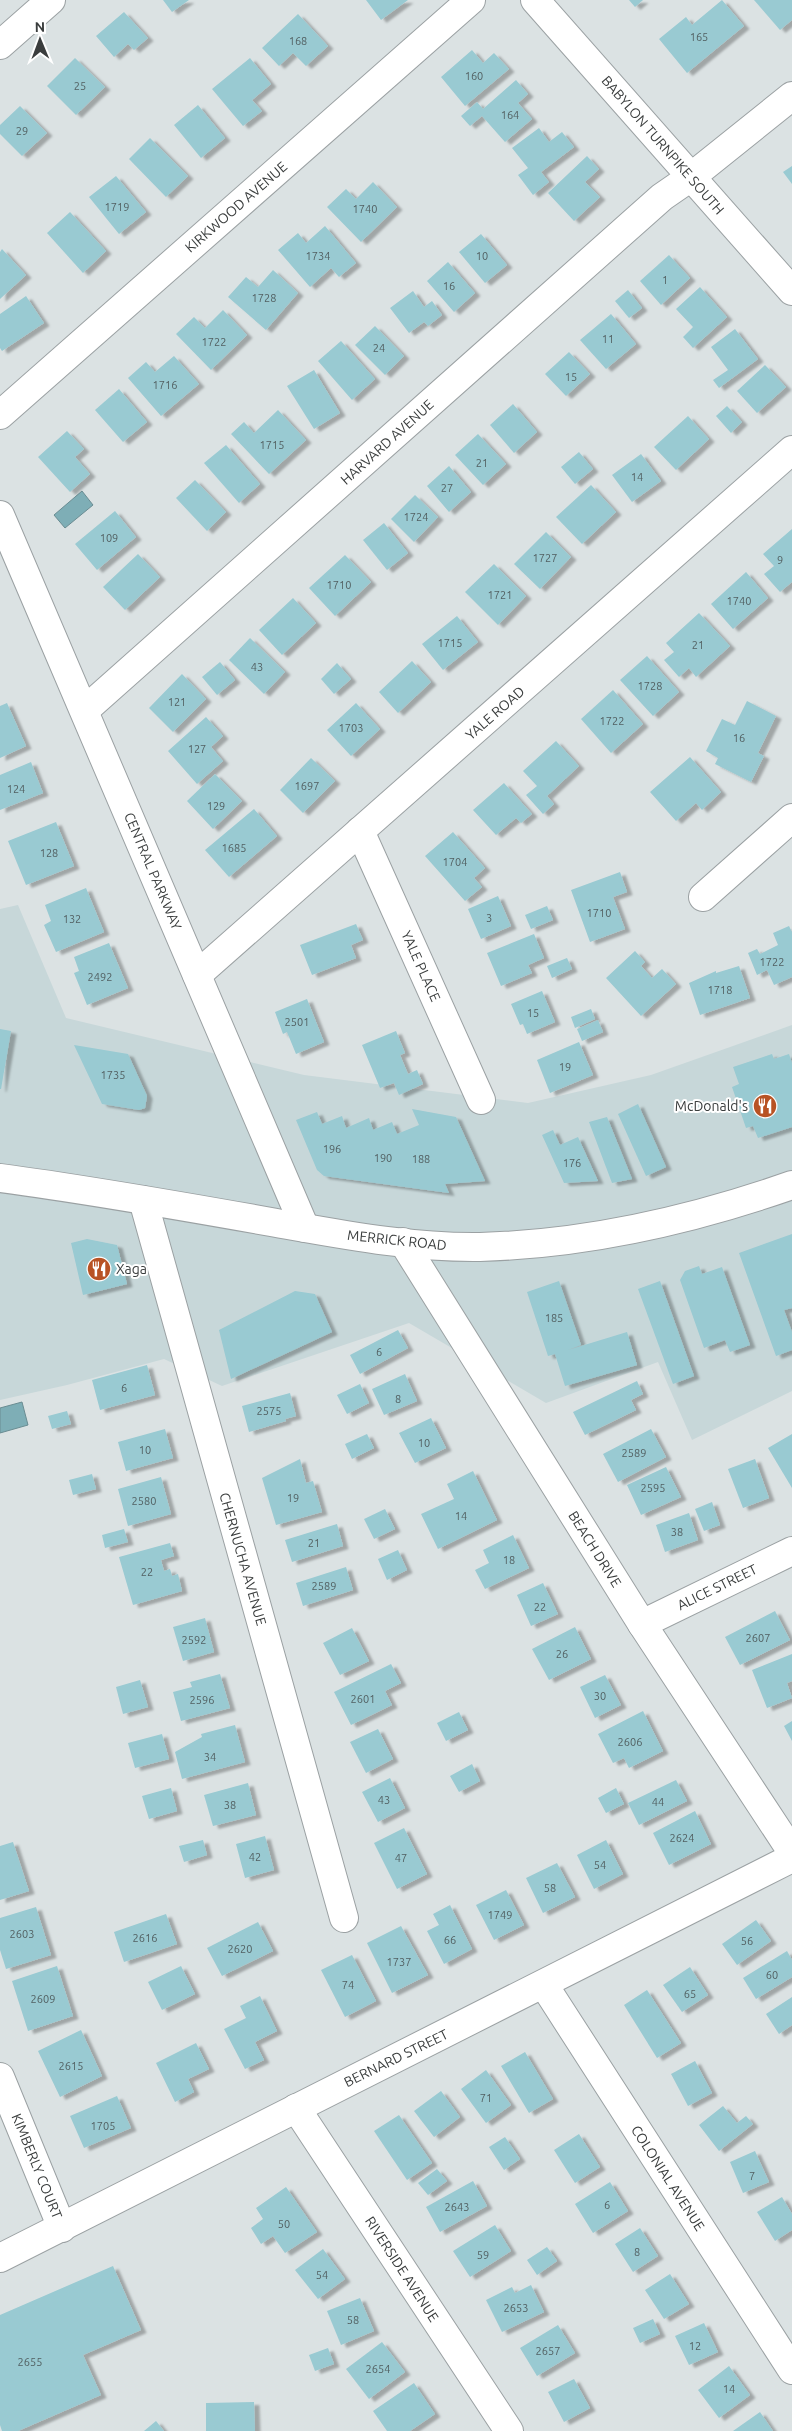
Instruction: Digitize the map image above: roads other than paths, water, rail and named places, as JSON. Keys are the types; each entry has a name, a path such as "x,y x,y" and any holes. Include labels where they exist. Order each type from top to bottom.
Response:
{"street":[{"path":"0,45 50,0"},
{"name":"KIRKWOOD AVENUE","path":"0,415 471,0"},
{"name":"BABYLON TURNPIKE SOUTH","path":"535,0 792,291"},
{"name":"HARVARD AVENUE","path":"85,710 662,197 691,177 792,96"},
{"name":"YALE ROAD","path":"197,975 792,450"},
{"name":"CENTRAL PARKWAY","path":"0,514 304,1228"},
{"path":"703,897 792,818"},
{"name":"YALE PLACE","path":"360,831 481,1100"},
{"name":"MERRICK ROAD","path":"0,1178 304,1228 403,1242 479,1247 549,1242 663,1224 792,1185"},
{"name":"CHERNUCHA AVENUE","path":"143,1200 344,1918"},
{"name":"BEACH DRIVE","path":"403,1242 642,1624 792,1852"},
{"name":"ALICE STREET","path":"642,1624 792,1550"},
{"name":"BERNARD STREET","path":"0,2258 544,1985 792,1858"},
{"name":"COLONIAL AVENUE","path":"544,1985 792,2370"},
{"name":"KIMBERLY COURT","path":"0,2077 62,2228"},
{"name":"RIVERSIDE AVENUE","path":"296,2108 509,2431"}],"water":[{"path":"82,491 93,505 65,528 54,515"},
{"path":"22,1402 28,1425 0,1433 0,1408"}],"place":[{"name":"McDonald's","path":"765,1106"},
{"name":"Xaga","path":"99,1269"}]}
